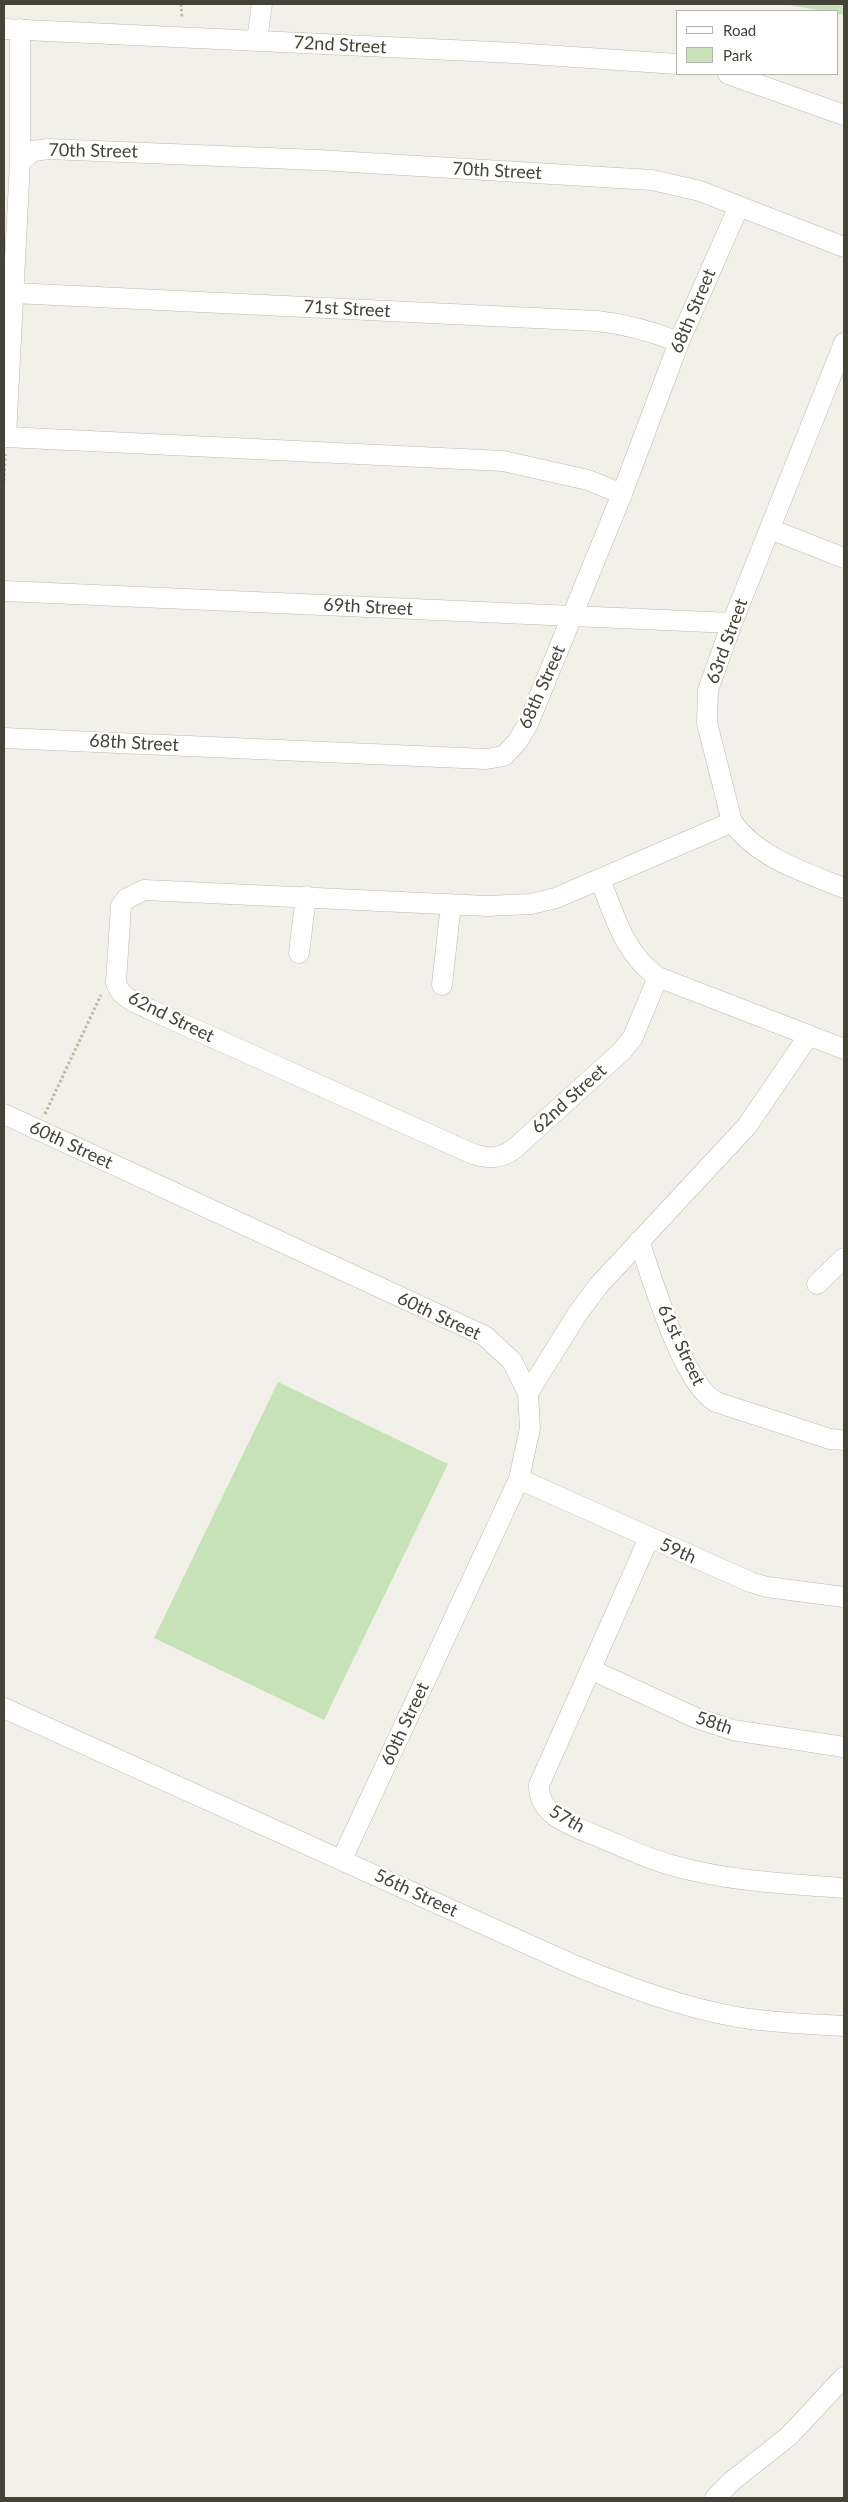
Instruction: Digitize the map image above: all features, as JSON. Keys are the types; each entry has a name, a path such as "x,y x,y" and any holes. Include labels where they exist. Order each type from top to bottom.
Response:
{"street":[{"path":"257,40 262,4"},
{"path":"12,29 20,162 6,437 504,461 581,478 622,494"},
{"name":"72nd Street","path":"12,29 515,52 676,64"},
{"path":"731,75 844,115"},
{"name":"70th Street","path":"20,162 33,151 48,148 318,160 619,178 682,186 844,247"},
{"name":"68th Street","path":"4,738 486,759 504,756 517,742 528,724 622,494 679,342 739,206"},
{"name":"71st Street","path":"13,293 597,321 646,330 679,342"},
{"name":"63rd Street","path":"844,343 732,623 708,690 707,706 707,723 732,822 741,835 760,849 785,863 844,888"},
{"path":"770,529 844,558"},
{"name":"69th Street","path":"4,591 732,623"},
{"name":"62nd Street","path":"658,978 633,1038 622,1051 514,1149 503,1156 492,1158 473,1154 130,1000 117,987 121,906 133,894 144,890 306,896 487,906 531,904 556,898 732,822"},
{"path":"600,879 633,955 647,970 658,978 844,1049"},
{"path":"300,953 306,896"},
{"path":"442,985 451,904"},
{"path":"528,1393 578,1313 598,1286 747,1126 808,1035"},
{"name":"60th Street","path":"4,1114 485,1336 512,1361 528,1393 530,1428 518,1479 342,1859"},
{"name":"61st Street","path":"639,1241 663,1309 690,1373 707,1396 716,1402 830,1439 844,1440"},
{"path":"817,1284 844,1258"},
{"name":"59th","path":"518,1479 750,1582 767,1587 844,1596"},
{"name":"57th","path":"648,1538 592,1670 539,1786 539,1797 544,1807 552,1814 650,1859 674,1866 763,1880 844,1888"},
{"name":"58th","path":"592,1670 696,1718 733,1730 844,1747"},
{"name":"56th Street","path":"4,1708 576,1966 674,2003 738,2017 844,2026"},
{"path":"715,2498 732,2481 789,2436 844,2377"}],"path":[{"path":"4,481 6,437"},
{"path":"38,1130 101,995 117,987"}],"green space":[{"path":"783,4 844,4 844,15 838,14 838,10 817,10"},
{"path":"278,1382 448,1464 324,1720 154,1638"}]}
